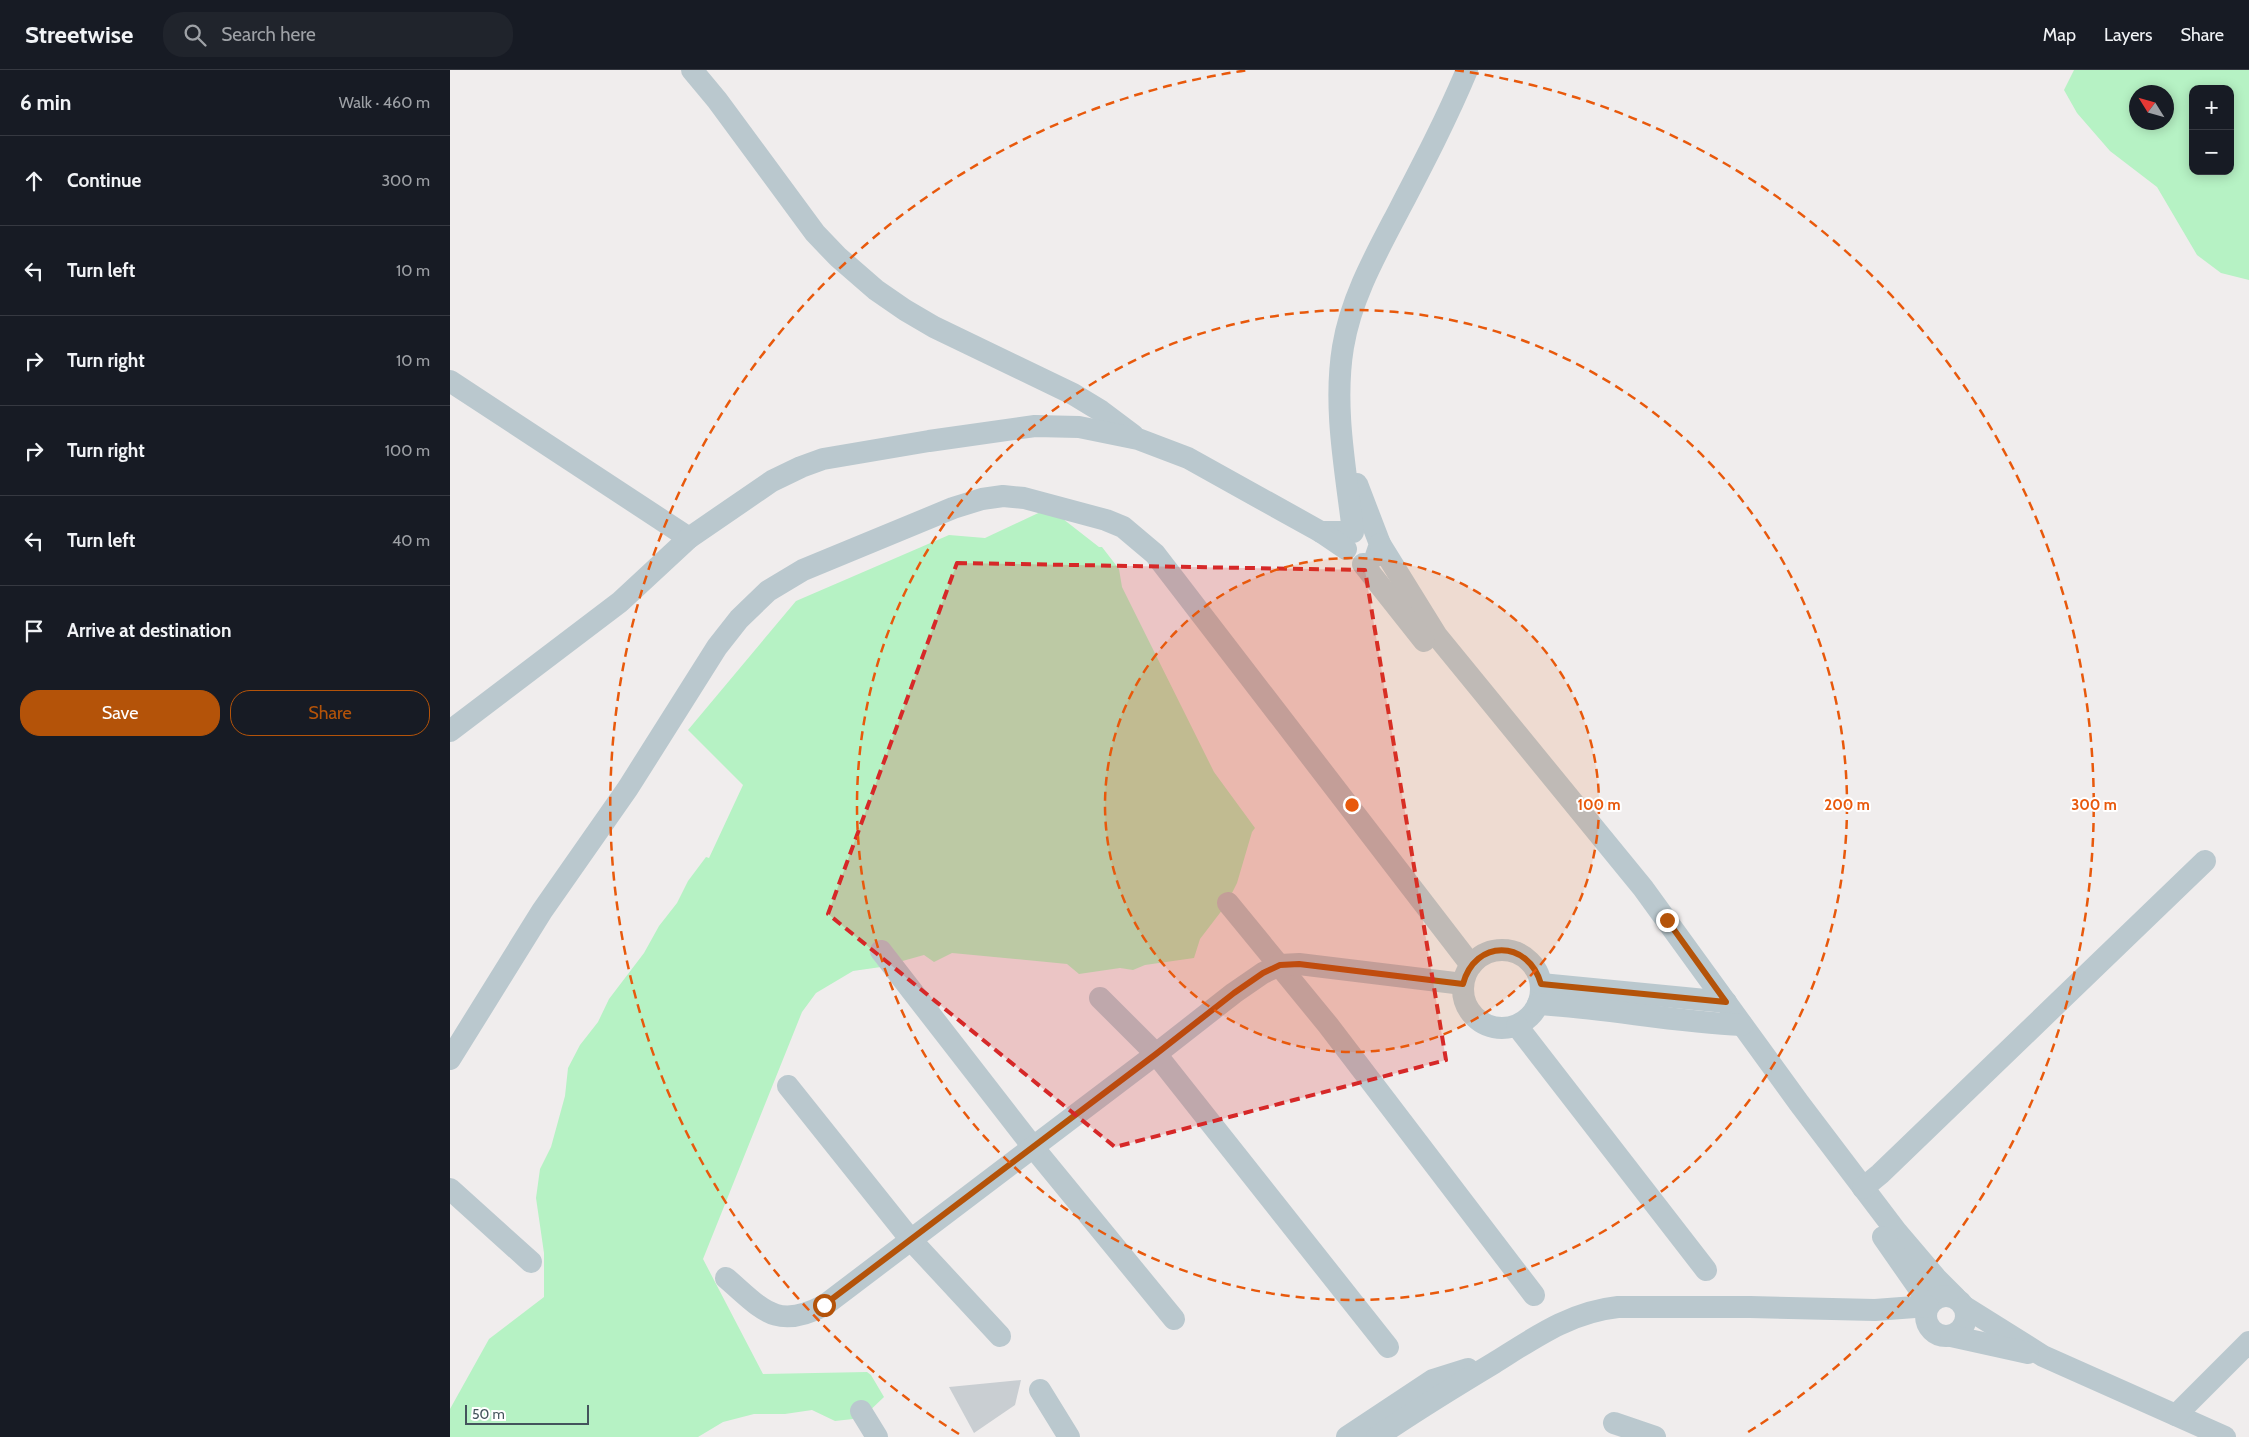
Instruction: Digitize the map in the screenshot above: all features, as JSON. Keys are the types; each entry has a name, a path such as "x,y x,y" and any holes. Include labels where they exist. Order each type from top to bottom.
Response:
{"street":[{"path":"692,70 717,100 815,233 838,257 870,284 905,310 934,327 1073,394 1101,411 1138,439"},
{"path":"1467,70 1439,134 1359,290 1343,347 1338,405 1344,447 1363,540 1437,636 1643,888 1724,1013 1929,1305 1926,1317 1941,1333"},
{"path":"450,381 689,538"},
{"path":"452,726 620,602 689,538 772,481 823,459 929,440 1035,426 1079,427 1138,439 1163,447 1209,468 1321,532 1363,540"},
{"path":"450,1059 542,911 628,788 717,648 739,619 768,592 803,570 953,508 982,499 1003,496 1024,498 1106,520 1123,527 1155,554 1467,975"},
{"path":"1363,540 1352,560 1363,564 1489,723 1654,924 1911,1250 1960,1302 1967,1314 1963,1328 1941,1333"},
{"path":"1863,1188 1880,1174 2205,860"},
{"path":"1228,902 1280,965 1534,1295"},
{"path":"1497,950 1517,953 1533,965 1539,994 1533,1013 1517,1026 1496,1028 1478,1020 1465,1004 1467,975 1478,958 1497,950"},
{"path":"880,951 1033,1146 1174,1319"},
{"path":"726,1278 759,1307 778,1317 794,1317 808,1314 824,1305 1234,993 1263,973 1280,965 1299,964 1467,975"},
{"path":"1539,994 1589,997 1724,1013"},
{"path":"1100,998 1156,1054 1388,1347"},
{"path":"1517,1026 1706,1270"},
{"path":"788,1086 911,1240 1000,1336"},
{"path":"450,1189 532,1262"},
{"path":"1377,1437 1557,1324 1597,1309 1618,1307 1750,1307 1875,1310 1929,1305 1941,1296 1960,1302 2043,1356 2226,1437"},
{"path":"1875,1310 1941,1333 2043,1356"},
{"path":"2176,1415 2249,1342"},
{"path":"1347,1437 1433,1380 1500,1359"},
{"path":"1040,1390 1069,1437"},
{"path":"860,1411 877,1437"},
{"path":"1614,1423 1656,1437"}],"highlighted area":[{"path":"957,563 1365,570 1446,1060 1115,1147 828,914"}],"green space":[{"path":"2074,70 2249,70 2249,280 2221,273 2197,255 2157,187 2110,151 2077,113 2064,90"},
{"path":"1049,508 1099,547 1102,547 1119,569 1122,587 1214,772 1255,828 1252,832 1237,883 1226,905 1200,939 1194,958 1145,965 1133,970 1120,968 1079,974 1067,964 952,953 934,962 924,955 881,967 853,971 816,993 802,1012 703,1259 763,1374 867,1372 871,1375 884,1397 862,1418 835,1421 812,1410 785,1414 754,1414 723,1422 698,1437 450,1437 450,1409 489,1339 544,1297 544,1253 536,1198 540,1169 551,1147 565,1096 568,1068 580,1045 598,1022 609,999 644,953 659,926 677,903 688,881 706,857 709,858 743,785 688,730 796,601 949,535 985,538"}],"building":[{"path":"1021,1380 1015,1405 974,1433 949,1387"}],"route":[{"path":"824,1305 1234,993 1263,973 1280,965 1299,964 1349,969 1463,984 1471,965 1478,958 1497,950 1507,950 1526,958 1533,965 1541,984 1726,1002 1667,920"}]}
